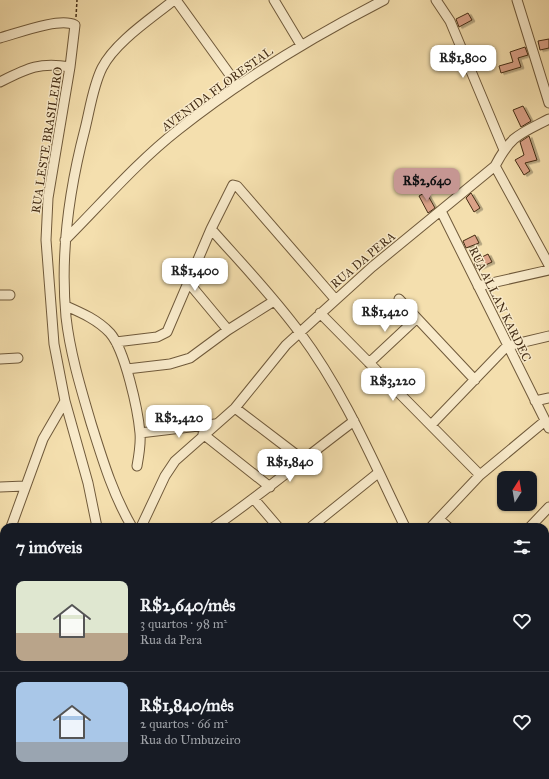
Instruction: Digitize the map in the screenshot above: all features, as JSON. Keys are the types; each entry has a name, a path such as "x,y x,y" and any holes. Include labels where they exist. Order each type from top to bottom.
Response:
{"street":[{"path":"130,523 107,471 98,444 77,373 66,318 65,240 69,203 79,151 97,79 102,67 122,42 175,0 238,86"},
{"path":"274,0 301,45"},
{"name":"AVENIDA FLORESTAL","path":"65,240 151,153 178,130 238,86 323,31 384,0"},
{"path":"436,0 450,21 504,150"},
{"path":"517,0 549,103"},
{"path":"0,38 54,24 67,23 75,25"},
{"name":"RUA LESTE BRASILEIRO","path":"75,25 70,67 46,218 54,344 64,401 88,483 97,523"},
{"path":"0,82 36,66 54,64 70,67"},
{"name":"RUA DA PERA","path":"143,523 165,476 175,461 203,434 234,408 286,345 372,267 495,166 504,150 515,137 549,119"},
{"path":"495,166 549,265"},
{"path":"116,342 157,337 165,334 170,328 211,229 232,186 237,186 335,299"},
{"name":"RUA ALLAN KARDEC","path":"441,211 547,425"},
{"path":"211,229 300,332 354,421 403,523"},
{"path":"478,286 549,270"},
{"path":"188,282 228,330"},
{"path":"0,295 10,295"},
{"path":"399,299 416,319 475,380"},
{"path":"127,369 182,361 198,352 228,330 274,301"},
{"path":"66,306 90,317 100,324 111,334 116,342 127,369 140,433 137,466"},
{"path":"320,313 480,475"},
{"path":"54,344 66,318"},
{"path":"369,363 416,319"},
{"path":"431,425 507,346 549,336"},
{"path":"0,359 18,358"},
{"path":"535,401 549,398"},
{"path":"12,523 43,439 64,401"},
{"path":"234,408 302,459"},
{"path":"220,523 270,487 302,459 354,421"},
{"path":"140,433 215,424"},
{"path":"435,523 480,475 547,425"},
{"path":"203,434 270,487"},
{"path":"316,523 378,473"},
{"path":"0,487 25,486"},
{"path":"254,499 275,523"},
{"path":"534,523 549,507"},
{"path":"439,519 444,523"}],"path":[{"path":"75,25 77,0"}],"building":[{"path":"468,13 472,20 459,27 456,19"},
{"path":"549,39 549,48 540,50 538,41"},
{"path":"525,47 528,55 518,58 521,67 501,73 499,66 513,62 510,52"},
{"path":"523,106 531,121 521,127 513,110"},
{"path":"529,136 537,160 525,163 530,171 524,175 515,160 524,155 520,142"},
{"path":"426,192 435,208 428,213 419,196"},
{"path":"471,193 480,208 474,212 466,198"},
{"path":"475,235 479,243 466,248 463,241"},
{"path":"488,254 492,262 477,269 474,264 478,262 476,260"}]}
